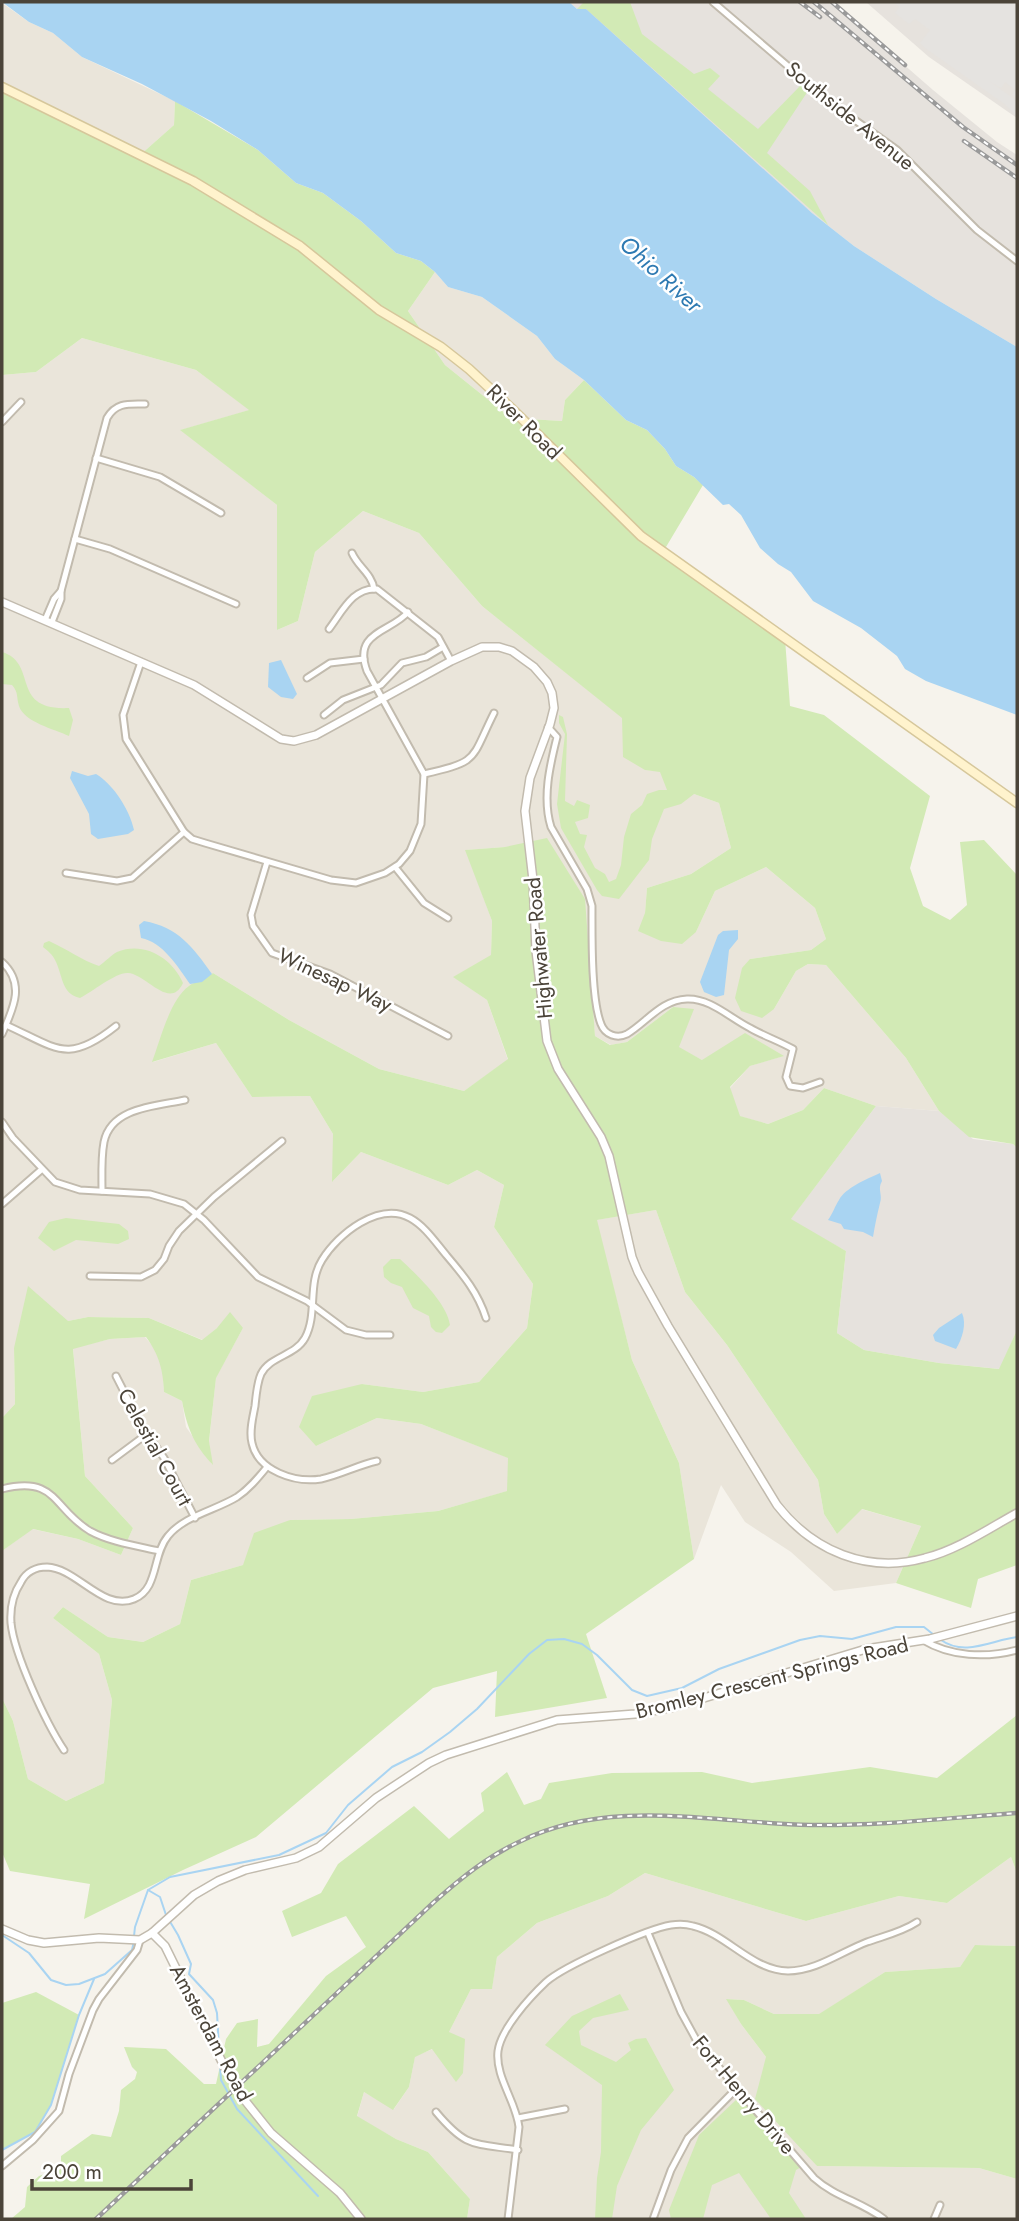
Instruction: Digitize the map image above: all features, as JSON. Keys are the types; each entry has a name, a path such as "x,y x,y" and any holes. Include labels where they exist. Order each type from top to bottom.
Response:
{"main road":[{"name":"River Road","path":"2,87 193,181 300,246 379,310 441,347 469,369 641,536 1017,803"}],"street":[{"name":"Southside Avenue","path":"713,2 831,103 897,150 977,230 1017,261"},
{"path":"2,422 21,402"},
{"path":"48,621 61,599 110,412 122,404 145,404"},
{"path":"96,458 160,477 221,513"},
{"path":"75,539 110,549 236,604"},
{"path":"352,553 373,582 374,589"},
{"path":"329,629 355,594 374,589 384,593 438,637 451,661"},
{"name":"Highwater Road","path":"2,602 215,696 286,740 305,739 316,735 469,651 488,647 505,649 519,655 540,673 550,688 554,708 530,778 525,811 533,880 536,951 547,1041 558,1069 601,1137 609,1156 632,1256 668,1326 777,1505 791,1522 821,1545 838,1554 864,1561 882,1563 916,1560 947,1550 1017,1513"},
{"path":"141,662 125,704 123,730 133,751 184,832 197,841 347,883 375,878 395,867 410,850 421,824 424,774 367,671 364,659 374,635 400,621 408,612"},
{"path":"324,715 343,700 377,687 402,663 426,657 443,647"},
{"path":"307,678 330,663 364,659"},
{"path":"424,774 461,765 470,759 480,746 494,713"},
{"path":"548,727 557,737 549,775 547,816 589,893 592,906 596,999 600,1023 605,1030 613,1036 623,1036 659,1008 691,999 710,1004 793,1049 786,1077 790,1086 803,1088 821,1082"},
{"path":"65,873 117,881 132,878 184,832"},
{"name":"Winesap Way","path":"267,862 251,915 253,926 272,953 321,970 448,1036"},
{"path":"395,867 424,903 448,918"},
{"path":"2,962 13,977 17,994 2,1034"},
{"path":"6,1025 56,1048 68,1050 90,1045 116,1026"},
{"path":"102,1191 104,1143 107,1132 117,1119 133,1111 185,1100"},
{"path":"2,1122 41,1170 63,1186 80,1190 139,1192 184,1204 198,1214 258,1277 290,1291 346,1330 366,1335 390,1335"},
{"path":"90,1276 132,1277 148,1274 161,1264 173,1238 214,1197 282,1140"},
{"path":"2,1204 41,1170"},
{"path":"377,1461 332,1476 312,1479 279,1473 267,1467 251,1442 258,1383 266,1367 294,1350 308,1332 314,1280 318,1267 331,1248 364,1220 382,1214 397,1214 418,1222 478,1295 486,1318"},
{"name":"Celestial Court","path":"116,1376 195,1518"},
{"path":"112,1460 147,1434"},
{"path":"64,1750 30,1683 13,1633 11,1606 18,1587 28,1573 40,1567 49,1567 68,1574 110,1599 136,1599 149,1586 159,1551 171,1532 248,1488 267,1467"},
{"path":"2,1489 28,1486 44,1489 90,1531 159,1551"},
{"name":"Bromley Crescent Springs Road","path":"135,1940 152,1933 194,1895 218,1881 245,1870 296,1858 319,1847 376,1798 446,1755 557,1720 645,1713 866,1649 927,1640 1017,1616"},
{"path":"927,1640 933,1646 951,1652 973,1655 995,1655 1017,1650"},
{"path":"508,2219 518,2150 518,2118 498,2066 498,2050 509,2026 547,1982 563,1970 671,1925 693,1926 708,1931 770,1968 799,1971 864,1943 907,1929 916,1922"},
{"path":"2,1929 28,1940 44,1943 99,1938 135,1940 137,1950 93,2010 69,2074 59,2111 33,2140 2,2166"},
{"name":"Amsterdam Road","path":"152,1933 165,1946 225,2068 243,2098 271,2133 340,2193 362,2219"},
{"name":"Fort Henry Drive","path":"648,1933 690,2030 706,2054 820,2184 876,2212 884,2219"},
{"path":"653,2219 679,2152 699,2125 737,2088"},
{"path":"518,2118 565,2109"},
{"path":"436,2112 456,2135 467,2142 518,2150"},
{"path":"934,2219 940,2205"}],"shaded area":[{"path":"569,2 832,2 933,90 1017,155 1017,347 854,246 812,213"},
{"path":"866,2 1017,2 1017,118 929,57"},
{"path":"894,2 1017,2 1017,98 1012,95 1015,90 1005,82 1001,88 989,81 1017,101 1015,115 1006,105 925,48 920,43 930,30 915,19 909,24 895,13 899,7"},
{"path":"2,3 29,22 53,33 82,57 175,101 174,125 139,156 2,87"},
{"path":"435,272 448,287 482,297 537,336 555,359 584,380 565,400 562,421 511,418 445,365 408,311"},
{"path":"82,338 196,370 250,410 181,430 277,505 277,630 298,621 315,552 363,511 419,533 482,606 623,718 645,770 660,771 694,794 719,803 731,848 691,874 647,888 645,913 696,932 715,891 766,867 815,908 826,939 811,950 750,959 774,1009 796,971 808,964 826,965 906,1058 939,1111 876,1106 824,1088 803,1110 768,1124 739,1116 730,1088 750,1066 783,1056 702,1060 679,1048 673,1007 627,1042 611,1045 595,1036 590,984 505,847 466,850 492,921 491,956 454,977 487,1000 508,1060 464,1091 379,1069 289,1020 213,973 153,1062 216,1043 252,1097 310,1096 333,1134 333,1181 361,1152 448,1185 477,1170 504,1185 494,1227 533,1284 527,1328 479,1382 423,1392 362,1384 316,1446 377,1418 421,1424 509,1458 508,1491 438,1511 351,1519 290,1520 243,1565 191,1580 180,1624 143,1642 108,1637 63,1607 53,1618 99,1654 112,1700 104,1783 66,1801 28,1779 13,1721 2,1698 2,1551 32,1529 78,1539 121,1555 133,1528 85,1476 73,1348 110,1339 145,1337 156,1350 163,1369 164,1392 182,1401 186,1427 212,1464 209,1442 216,1377 243,1328 217,1328 203,1340 149,1318 88,1317 68,1321 14,1348 15,1404 2,1418 2,375 36,372"},
{"path":"876,1106 939,1111 973,1139 1013,1144 1017,1148 1017,1330 1000,1369 939,1363 864,1350 837,1333 846,1251 790,1220"},
{"path":"656,1210 685,1292 727,1345 818,1480 824,1514 837,1534 861,1509 921,1526 896,1583 834,1591 791,1552 745,1522 721,1485 694,1559 679,1463 632,1360 596,1220"},
{"path":"1011,1857 1017,1873 1017,1946 976,1945 960,1967 885,1972 820,2014 774,2014 744,2000 727,1999 741,2024 766,2057 817,2166 979,2168 1017,2179 1017,2219 467,2219 470,2199 428,2152 396,2139 357,2117 364,2092 394,2109 409,2087 415,2056 433,2049 456,2081 449,2032 471,1989 492,1988 497,1957 537,1923 608,1896 645,1873 806,1921 899,1896 947,1903"}],"green space":[{"path":"584,2 630,2 642,34 694,74 710,68 720,76 708,89 758,129 801,85 808,91 767,153 810,191 828,225 586,9 577,9"},
{"path":"2,87 139,156 174,125 175,101 258,150 296,183 323,193 361,221 396,253 421,261 435,272 408,311 445,365 511,418 562,421 565,400 584,380 626,420 647,430 676,466 703,485 663,552 785,639 790,706 824,715 930,796 910,868 923,906 950,920 967,905 960,842 984,840 1017,875 1017,1148 1013,1144 969,1137 939,1111 906,1058 826,965 808,964 796,971 774,1009 762,1018 741,1011 735,998 742,968 750,959 811,950 826,939 815,908 766,867 715,891 696,932 682,944 661,941 638,931 645,913 647,888 691,874 731,848 719,803 694,794 681,804 664,809 652,839 649,860 619,899 602,896 561,828 557,804 565,734 559,723 559,715 563,717 567,734 565,801 574,806 577,800 590,805 588,818 575,822 580,834 587,835 584,847 595,868 605,874 609,882 616,879 621,865 624,837 631,814 642,805 647,794 667,790 660,772 645,770 623,757 622,718 482,606 419,533 363,511 315,552 298,621 277,630 277,505 180,430 249,410 196,370 82,338 36,372 2,375"},
{"path":"2,652 20,666 31,694 38,702 50,707 69,708 73,720 69,736 33,721 22,712 12,685 2,684"},
{"path":"547,838 585,899 595,1036 610,1045 627,1042 673,1007 694,1009 679,1047 702,1060 745,1033 784,1056 750,1066 730,1087 740,1116 768,1124 803,1110 824,1088 876,1106 791,1219 846,1251 837,1333 864,1350 939,1363 999,1369 1017,1330 1017,1565 978,1579 971,1608 896,1583 921,1526 862,1509 837,1534 824,1514 818,1480 727,1345 685,1292 656,1210 597,1220 632,1360 679,1463 694,1559 586,1634 607,1698 495,1717 497,1671 433,1688 256,1837 84,1919 90,1884 10,1871 2,1852 2,1698 13,1721 28,1779 66,1801 104,1783 112,1700 99,1654 53,1618 63,1607 108,1637 143,1642 180,1624 191,1580 243,1565 254,1533 290,1520 351,1519 438,1511 507,1491 508,1458 421,1424 377,1418 316,1446 299,1427 312,1396 362,1384 423,1392 479,1382 527,1328 533,1284 494,1227 504,1185 477,1170 448,1185 361,1152 332,1182 333,1134 310,1096 252,1097 216,1043 152,1062 166,1021 182,992 191,984 213,973 289,1020 379,1069 464,1091 508,1059 487,1000 453,977 491,955 492,921 465,850 505,847"},
{"path":"49,941 99,966 117,952 127,949 147,950 172,966 183,983 178,991 165,992 128,973 111,979 80,998 66,988 54,958 43,947 44,943"},
{"path":"66,1218 119,1224 128,1231 129,1239 118,1244 76,1240 54,1251 38,1238 49,1222"},
{"path":"391,1259 400,1259 437,1299 450,1325 442,1333 431,1327 429,1316 413,1308 402,1287 384,1277 383,1267"},
{"path":"28,1286 68,1321 88,1317 149,1318 202,1340 217,1328 230,1312 243,1328 216,1378 209,1441 213,1465 192,1436 182,1401 164,1392 160,1363 146,1337 110,1339 73,1349 85,1476 133,1528 121,1555 78,1539 33,1529 2,1551 2,1418 15,1404 14,1348"},
{"path":"1017,1715 1017,1873 1011,1857 947,1903 899,1896 806,1921 645,1873 608,1896 537,1923 497,1957 492,1989 471,1989 449,2032 465,2039 463,2073 456,2082 432,2049 415,2057 409,2087 393,2110 364,2092 357,2116 396,2139 428,2152 470,2199 467,2219 11,2219 25,2207 27,2187 39,2176 61,2169 61,2156 92,2134 111,2137 119,2111 121,2090 135,2079 137,2072 132,2067 124,2047 166,2049 204,2084 216,2084 226,2039 237,2023 258,2019 257,2047 269,2044 326,1976 366,1947 346,1916 292,1937 282,1911 321,1893 338,1864 414,1806 449,1839 484,1811 481,1793 507,1772 524,1805 541,1799 549,1783 612,1773 702,1772 752,1783 870,1767 937,1778"},
{"path":"975,1945 1017,1946 1017,2179 979,2168 817,2166 755,2099 766,2057 726,1999 744,2000 774,2014 819,2014 885,1972 960,1967"},
{"path":"36,1992 79,2015 51,2105 35,2132 2,2150 2,2003"},
{"path":"620,1994 629,2010 593,2018 579,2031 581,2045 616,2062 631,2050 628,2043 646,2038 674,2090 641,2130 617,2186 612,2219 595,2219 601,2152 602,2085 545,2045 572,2016"},
{"path":"746,2098 803,2166 796,2170 789,2193 806,2219 771,2219 739,2173 712,2185 703,2219 671,2219 669,2210 699,2135 737,2099"}],"water":[{"name":"Ohio River","path":"2,2 569,2 577,9 586,9 812,213 854,246 1017,347 1017,715 926,681 905,669 897,656 861,628 813,601 791,572 760,548 741,515 729,504 723,505 694,477 676,466 647,430 626,420 584,380 555,359 537,336 482,297 448,287 421,261 396,253 361,221 323,193 296,183 258,150 142,84 82,57 53,33 29,22"},
{"path":"281,660 297,694 293,699 281,697 268,687 269,663"},
{"path":"72,771 88,776 96,774 109,784 125,806 134,830 128,834 98,839 91,834 89,814 70,778"},
{"path":"144,921 166,928 184,940 212,974 202,982 190,984 163,950 141,938 139,925"},
{"path":"738,930 738,939 729,950 724,995 716,997 704,992 700,982 718,935 723,931"},
{"path":"880,1173 881,1200 873,1237 863,1232 844,1229 841,1224 828,1220 846,1192"},
{"path":"962,1313 963,1331 956,1349 935,1341 933,1335 939,1328"}],"waterway":[{"path":"134,1936 148,1890 170,1877 279,1855 326,1833 348,1805 392,1767 422,1752 450,1732 477,1709 529,1654 547,1640 564,1639 582,1644 632,1690 647,1696 682,1688 719,1669 800,1640 820,1636 852,1639 896,1627 924,1627 934,1635"},
{"path":"941,1640 950,1645 969,1647 1017,1637"},
{"path":"148,1890 160,1897 166,1915"},
{"path":"169,1920 191,1964 189,1974 213,2000 217,2013 219,2049"},
{"path":"2,1935 29,1953 51,1980 66,1985 79,1984 105,1974 132,1950 134,1941"},
{"path":"2,2150 35,2132 51,2105 79,2015 94,1979"},
{"path":"220,2065 221,2080 237,2109 318,2196"}],"railway":[{"path":"800,2 820,17"},
{"path":"814,2 963,127 1017,165"},
{"path":"832,2 905,65"},
{"path":"964,141 1017,178"},
{"path":"96,2219 454,1884 497,1853 521,1841 555,1828 627,1816 836,1825 1017,1813"}]}
